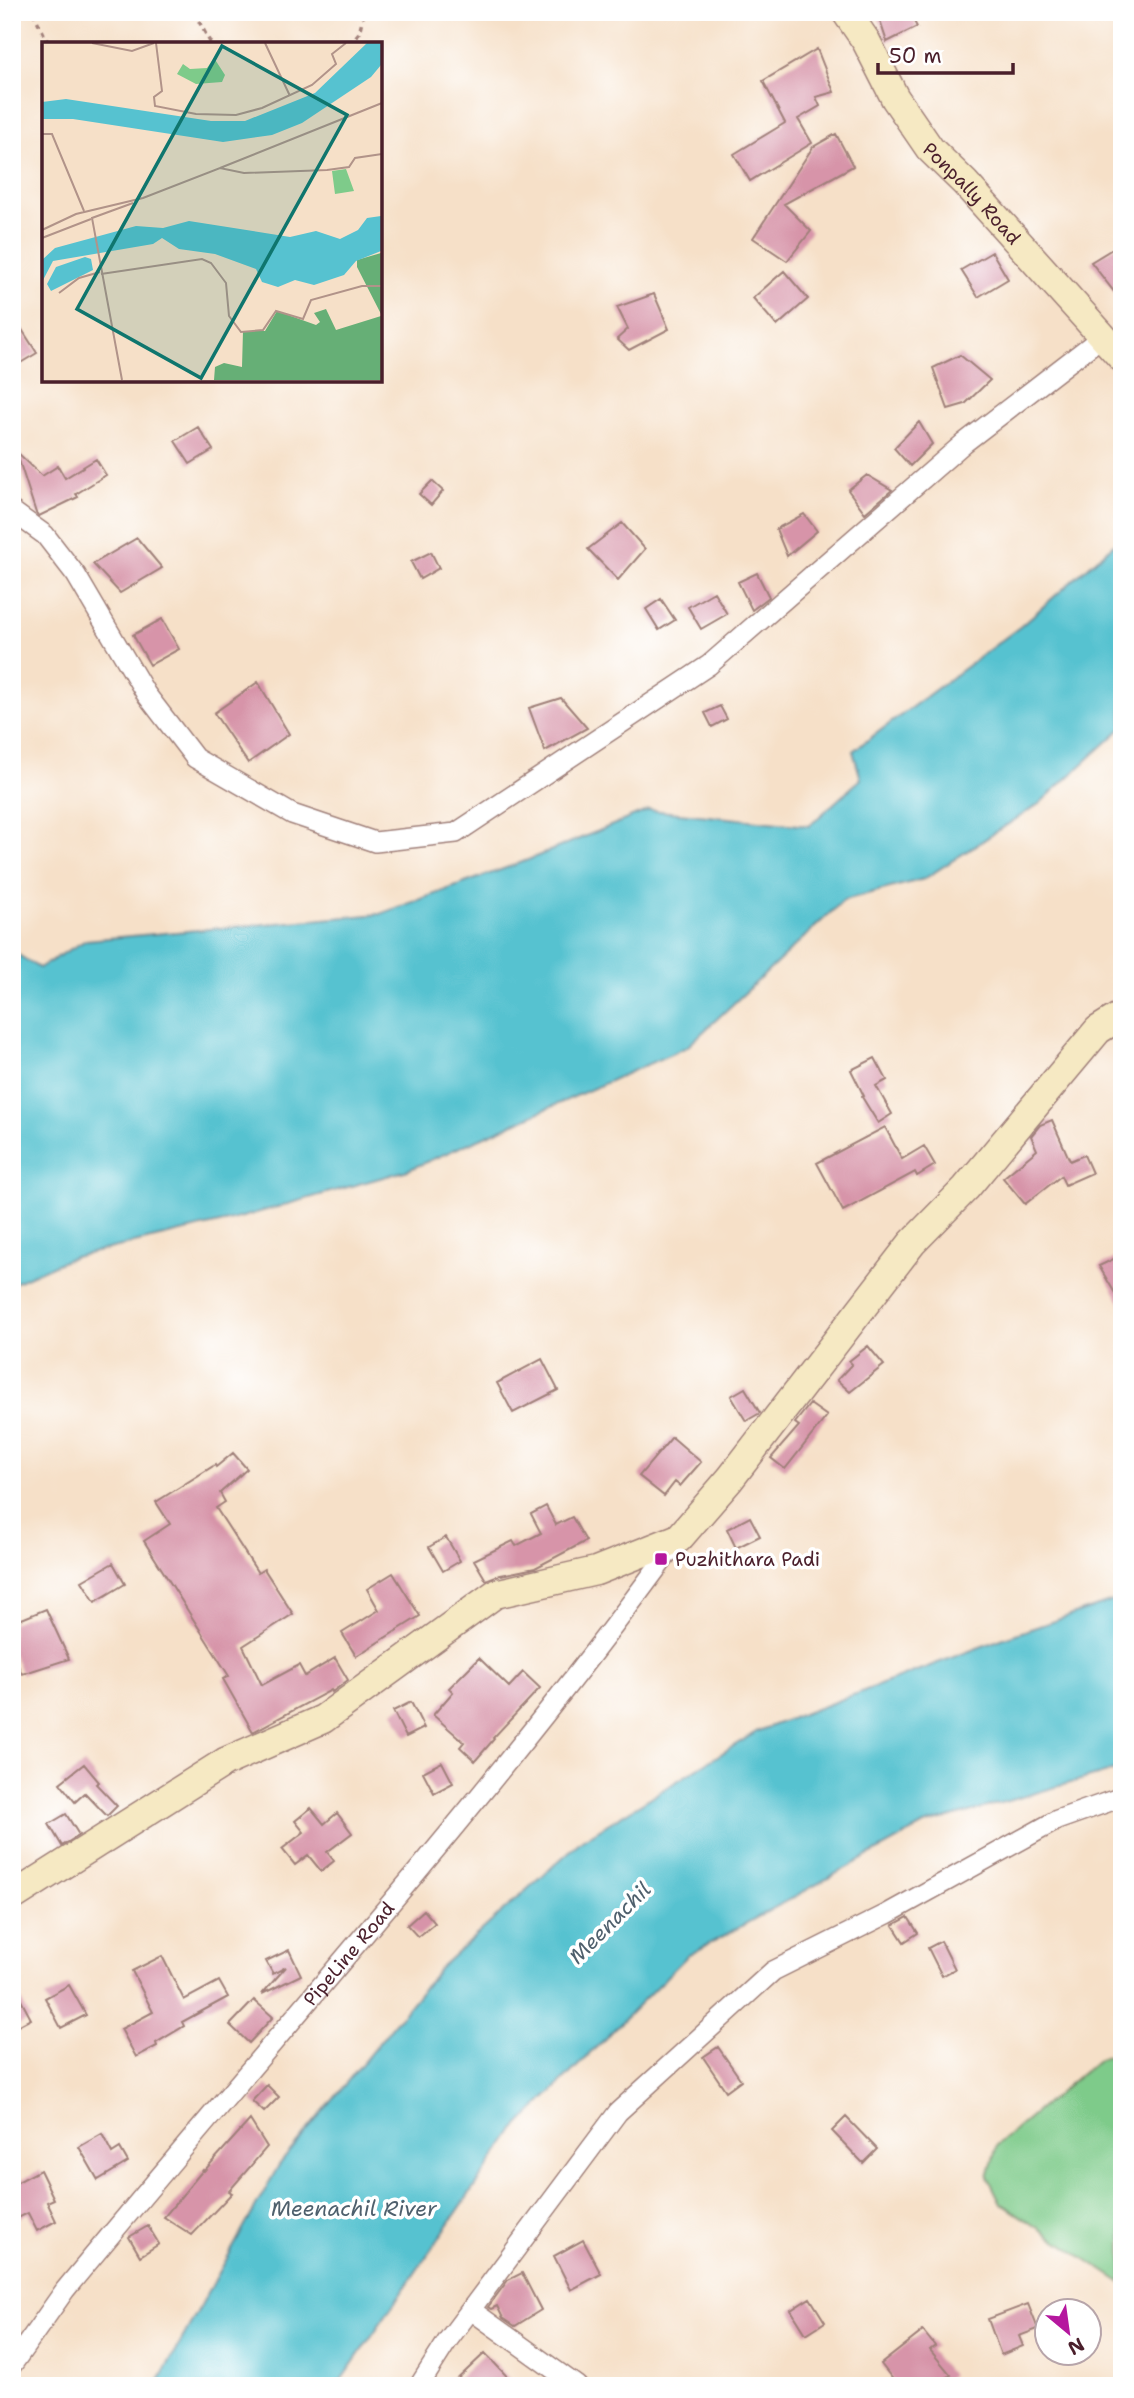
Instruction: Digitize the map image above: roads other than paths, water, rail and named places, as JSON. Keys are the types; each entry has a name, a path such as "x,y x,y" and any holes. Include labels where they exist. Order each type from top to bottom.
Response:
{"main road":[{"name":"Ponpally Road","path":"846,12 866,41 895,98 930,149 965,183 1115,345"},
{"path":"12,1897 225,1762 323,1719 495,1594 596,1571 679,1538 730,1479 912,1243 966,1188 1122,1000"},
{"path":"1098,1030 1122,1015"}],"street":[{"path":"12,511 45,535 76,575 146,694 195,758 292,814 375,842 456,834 709,665 964,443 1115,345"},
{"name":"PipeLine Road","path":"12,2365 65,2290 471,1805 608,1636 679,1538"},
{"path":"419,2386 471,2310 618,2112 773,1971 887,1914 1057,1820 1122,1797"},
{"path":"471,2310 577,2386"}],"water":[{"path":"1122,537 1122,728 1039,804 924,879 844,900 687,1047 408,1170 228,1221 70,1258 12,1284 12,951 39,968 86,940 380,914 528,860 649,810 809,826 861,779 853,751 1021,626"},
{"name":"Meenachil River","path":"1122,1598 1122,1768 924,1825 687,1956 513,2131 337,2386 156,2386 279,2165 440,1968 582,1840 758,1731 1004,1638"}],"place":[{"name":"Puzhithara Padi","path":"661,1559"}],"water label":[{"name":"Meenachil","path":"610,1923"}]}
